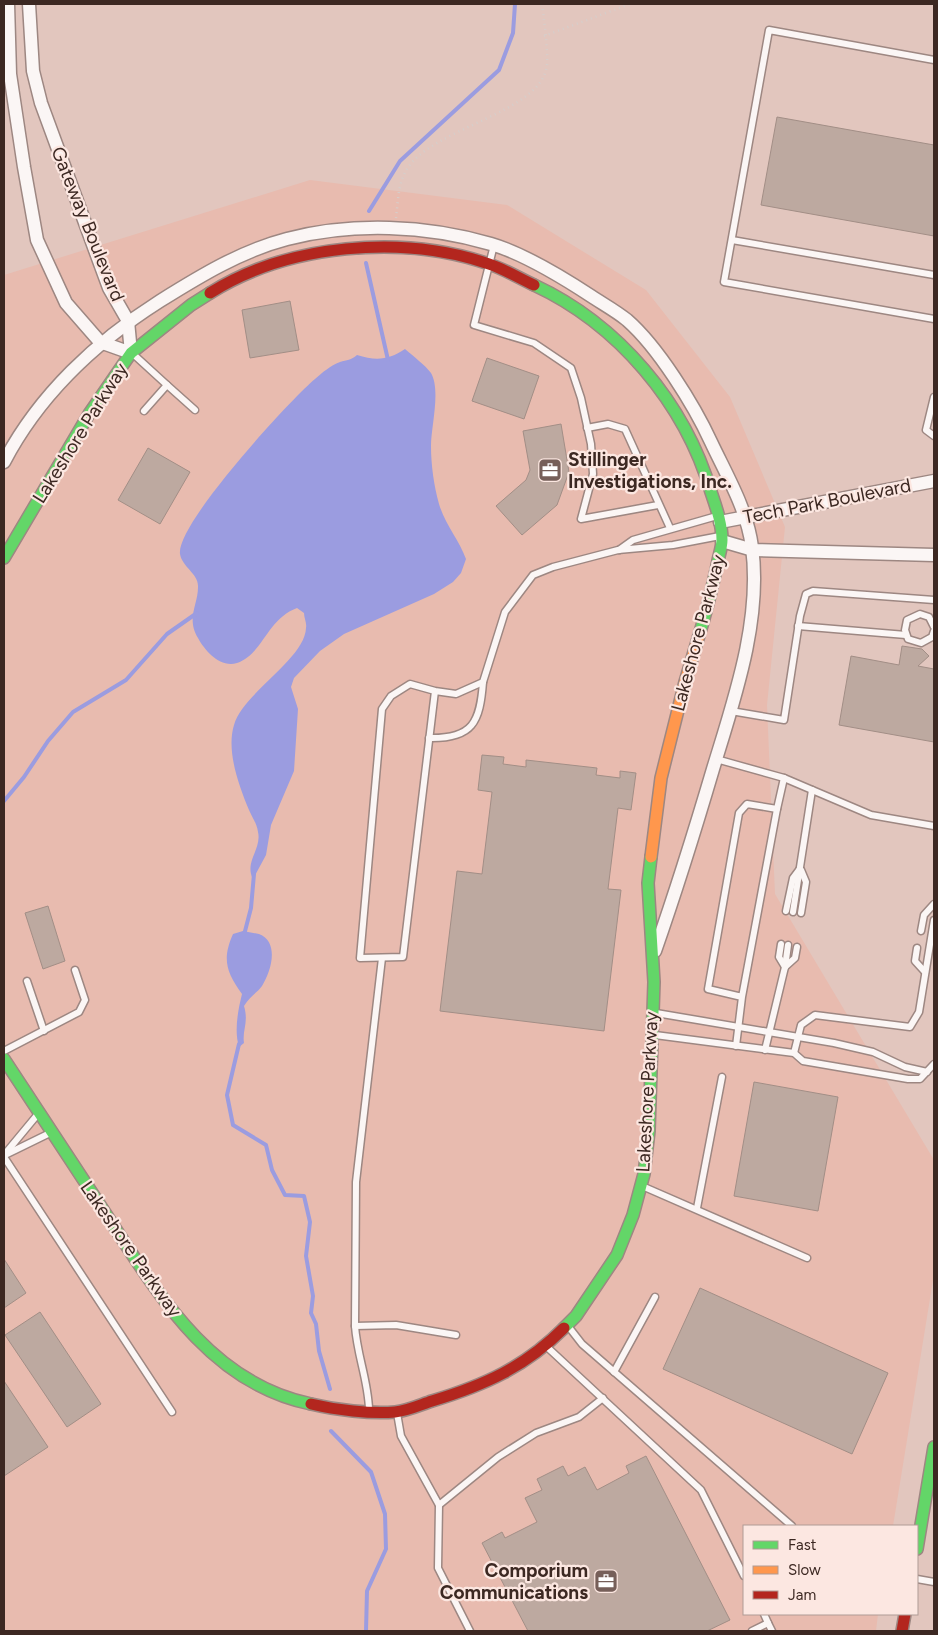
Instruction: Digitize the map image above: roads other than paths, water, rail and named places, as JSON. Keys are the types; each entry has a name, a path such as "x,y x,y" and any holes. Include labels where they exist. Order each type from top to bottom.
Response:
{"street":[{"name":"Gateway Boulevard","path":"8,4 10,74 37,240 66,303 100,342 131,353 128,321 109,288 41,103 33,72 29,4"},
{"path":"10,74 33,72"},
{"name":"Lakeshore Parkway","path":"4,462 18,434 52,393 100,342 128,321 210,270 288,239 345,230 395,228 444,233 494,245 562,277 627,320 657,355 697,412 747,516 753,550 752,621 731,711 678,887 654,954"},
{"name":"Lakeshore Parkway","path":"4,558 89,414 131,353 190,306 221,286 292,259 352,247 397,246 441,252 489,264 554,294 616,339 647,372 686,428 708,480 719,518 722,538 707,610 685,682 661,778 648,883 654,954 648,1131 641,1185 633,1215 617,1255 576,1316 546,1346 511,1371 473,1390 396,1412 328,1408 290,1400 240,1375 206,1348 161,1298 4,1059"},
{"name":"Tech Park Boulevard","path":"719,518 747,516 934,481"},
{"name":"Tech Park Boulevard","path":"722,538 753,550 934,555"},
{"path":"918,1543 934,1447"},
{"path":"902,1631 905,1615"}],"lane":[{"path":"934,60 770,30 724,282 934,319"},
{"path":"732,240 934,275"},
{"path":"494,245 474,325 534,343 571,368 581,398 593,474 581,519 658,505"},
{"path":"131,353 195,410"},
{"path":"144,411 167,385"},
{"path":"934,397 926,430 934,436"},
{"path":"587,428 608,424 625,429 670,528"},
{"path":"618,550 633,540 670,528 719,518"},
{"path":"429,738 446,739 462,734 475,723 481,708 483,682 505,612 533,575 553,567 618,550 722,538"},
{"path":"731,711 784,720 798,626 806,594 813,591 932,600"},
{"path":"906,635 905,625 907,620 910,616 920,614 932,600"},
{"path":"920,614 934,622"},
{"path":"798,626 906,635 916,643 925,642 934,635"},
{"path":"435,691 403,958 360,958 382,709 392,696 410,684 435,691 456,694 483,682"},
{"path":"716,759 784,778 871,815 934,826"},
{"path":"736,1046 742,997 784,778"},
{"path":"790,911 800,869 812,790"},
{"path":"742,997 708,989 739,813 747,804 777,809"},
{"path":"800,869 806,882 801,913"},
{"path":"921,931 924,915 934,904"},
{"path":"794,1053 801,1025 815,1015 910,1027 919,1012 934,920"},
{"path":"785,945 779,957 785,966"},
{"path":"765,1050 785,966 795,958 797,947"},
{"path":"917,948 915,961 926,972"},
{"path":"369,1410 368,1387 358,1349 355,1326 356,1182 382,958"},
{"path":"4,1051 44,1032 79,1012 85,1000 75,970"},
{"path":"26,981 44,1032"},
{"path":"652,1012 873,1052 905,1067 928,1072"},
{"path":"652,1035 794,1053 803,1062 908,1079 920,1079 934,1064"},
{"path":"697,1208 722,1077"},
{"path":"4,1156 39,1113"},
{"path":"4,1156 51,1132"},
{"path":"4,1156 172,1412"},
{"path":"641,1185 807,1258"},
{"path":"614,1372 655,1297"},
{"path":"355,1326 396,1325 456,1335"},
{"path":"567,1325 582,1344 791,1525"},
{"path":"546,1346 700,1490 743,1574"},
{"path":"439,1505 498,1457 536,1433 579,1417 603,1398"},
{"path":"396,1412 401,1436 439,1505 438,1568 470,1631"},
{"path":"918,1579 934,1582"},
{"path":"764,1615 772,1631"},
{"path":"752,1631 768,1622"}],"water":[{"path":"405,349 431,373 434,380 435,399 431,446 434,483 442,511 466,559 461,573 453,582 434,594 344,634 320,651 294,678 291,687 298,709 294,771 271,825 266,855 253,879 251,867 259,838 257,826 245,801 235,768 232,735 234,725 240,713 249,701 296,652 303,640 306,626 304,613 297,608 287,613 246,659 231,664 219,661 205,648 195,631 193,618 198,594 198,582 181,559 180,554 184,539 196,517 236,463 282,411 318,376 333,365 357,355 376,359 388,357"},
{"path":"243,931 259,934 266,938 272,950 272,958 271,966 262,986 244,1006 246,1017 244,1043 239,1047 237,1027 242,994 229,972 227,958 233,934"}],"waterway":[{"path":"369,211 400,161 499,70 513,33 515,4"},
{"path":"366,263 388,360"},
{"path":"4,801 24,777 48,741 73,712 126,680 167,634 197,613"},
{"path":"244,935 251,908 254,874"},
{"path":"239,1044 227,1095 233,1125 266,1145 272,1170 285,1195 304,1196 310,1222 306,1256 313,1296 311,1313 316,1324 319,1351 330,1389"},
{"path":"331,1431 371,1472 385,1514 386,1549 367,1591 366,1631"}],"place":[{"name":"Stillinger Investigations, Inc.","path":"550,470"},
{"name":"Comporium Communications","path":"606,1581"}]}
